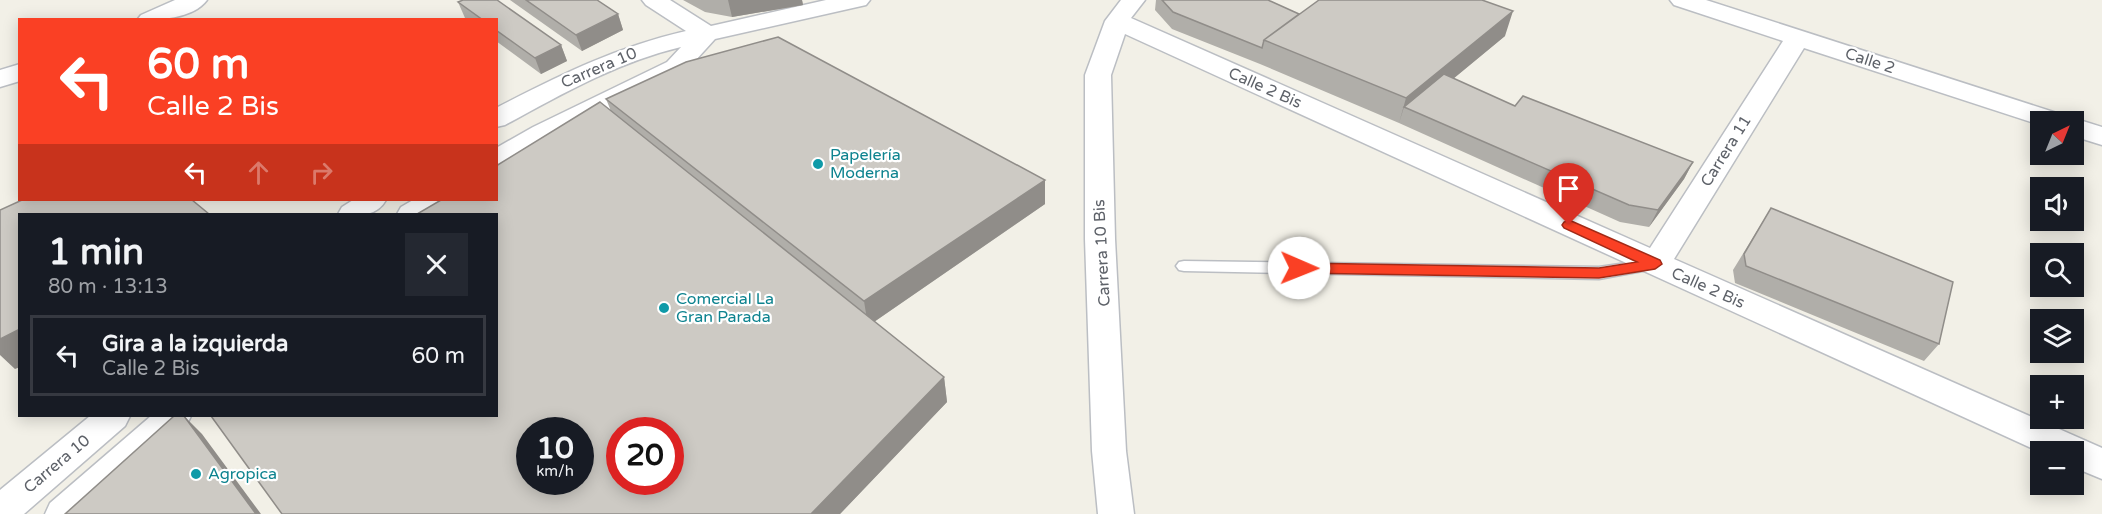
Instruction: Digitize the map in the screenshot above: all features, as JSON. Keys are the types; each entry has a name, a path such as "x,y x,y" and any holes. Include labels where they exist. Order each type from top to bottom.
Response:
{"street":[{"path":"154,18 195,0"},
{"path":"654,0 707,34"},
{"name":"Carrera 10","path":"505,114 582,73 649,47 858,0"},
{"name":"Calle 2","path":"1682,0 2030,113"},
{"name":"Calle 2 Bis","path":"1125,11 1655,264 2102,464"},
{"name":"Carrera 10 Bis","path":"1116,514 1110,451 1100,239 1098,75 1125,11"},
{"name":"Carrera 10","path":"498,160 542,133 676,67 707,34"},
{"name":"Carrera 11","path":"1655,264 1798,37"},
{"path":"0,79 18,73"},
{"path":"505,114 542,133"},
{"path":"2084,130 2102,136"},
{"path":"353,213 371,201"},
{"path":"413,213 431,201"},
{"name":"Carrera 10","path":"0,512 112,417"},
{"path":"63,514 173,417"}],"lane":[{"path":"1184,266 1599,273 1655,264"}],"building":[{"path":"497,0 561,45 535,58 498,31 498,18 480,18 458,2"},
{"path":"526,0 597,0 618,14 576,35"},
{"path":"1162,0 1268,0 1299,14 1264,40 1262,48 1173,12"},
{"path":"1319,0 1482,0 1513,11 1406,98 1264,40"},
{"name":"Papelería Moderna","path":"778,37 1045,180 864,301 606,99 686,62"},
{"path":"1444,74 1515,106 1523,96 1693,162 1658,210 1629,205 1404,107"},
{"name":"Comercial La Gran Parada","path":"600,102 944,377 811,514 282,514 212,417 498,417 498,213 419,213 439,201 498,201 498,165"},
{"path":"20,201 193,201 208,213 18,213 18,330 0,339 0,210"},
{"path":"1771,208 1953,282 1939,344 1746,266 1744,254"},
{"path":"173,417 185,417 256,514 65,514"}],"place":[{"name":"Papelería Moderna","path":"818,164"},
{"name":"Comercial La Gran Parada","path":"664,308"},
{"name":"Agropica","path":"196,474"}],"route":[{"path":"1299,268 1599,273 1655,264 1569,225"}]}
